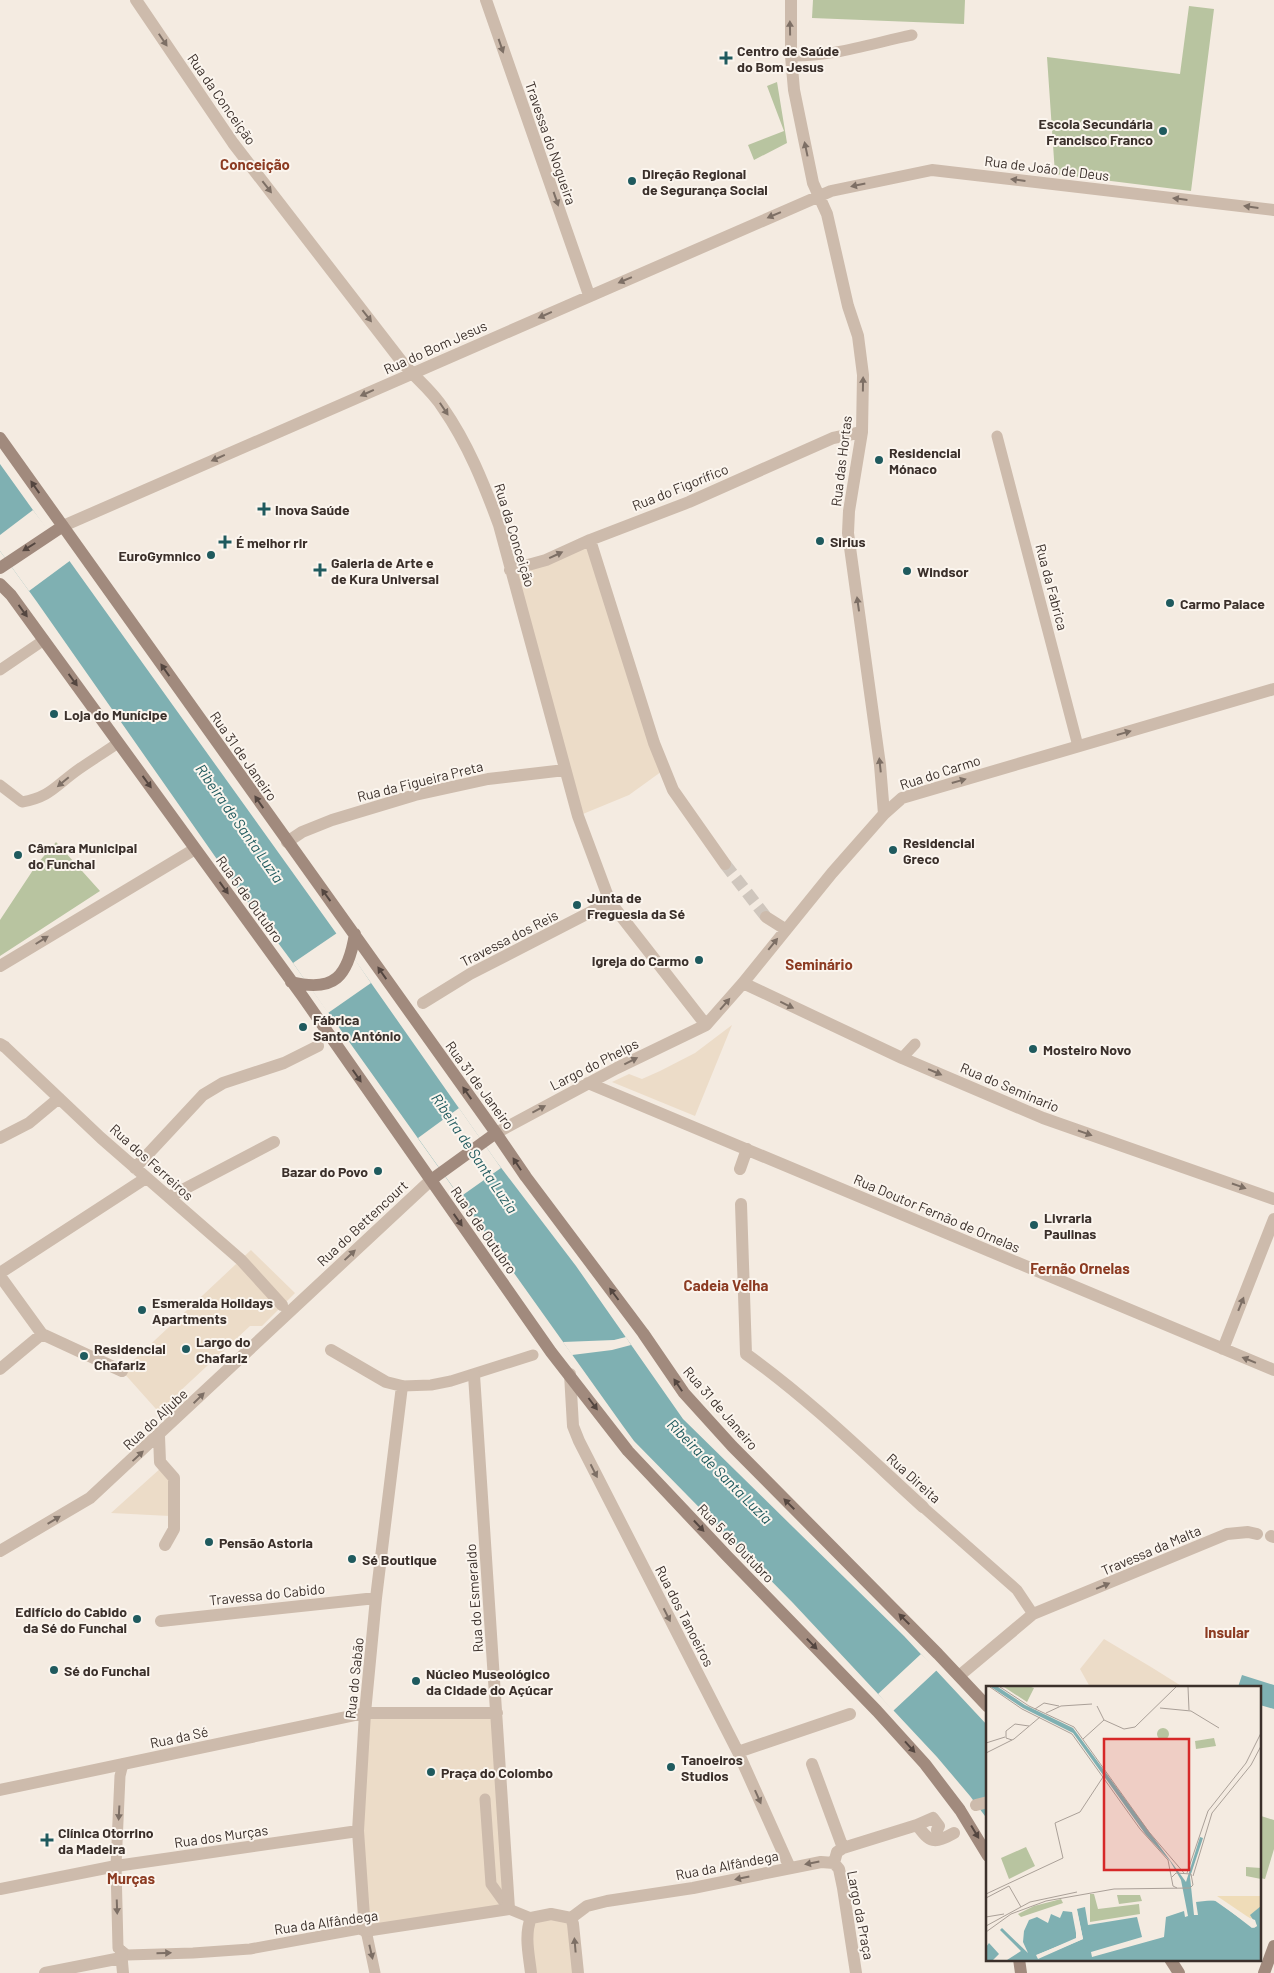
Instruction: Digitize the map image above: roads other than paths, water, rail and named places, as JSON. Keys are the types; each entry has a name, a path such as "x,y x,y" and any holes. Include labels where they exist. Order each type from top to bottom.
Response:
{"main road":[{"name":"Rua 31 de Janeiro","path":"0,438 287,842 355,934 526,1177 643,1333 684,1393 732,1446 986,1705"},
{"path":"4,565 63,526"},
{"name":"Rua 5 de Outubro","path":"0,584 11,595 44,640 291,982 552,1352 628,1450 926,1764 960,1810 986,1853"},
{"path":"291,982 320,986 338,978 345,970 355,934"},
{"path":"431,1180 496,1133"},
{"path":"1264,1973 1274,1946"},
{"path":"1019,1960 1021,1973"},
{"path":"1171,1960 1179,1973"}],"street":[{"name":"Rua da Conceição","path":"136,0 233,143 411,373 424,384 443,407 467,449 484,483 499,525 578,816 610,902 706,1025"},
{"name":"Travessa do Nogueira","path":"486,0 589,295"},
{"name":"Rua das Hortas","path":"791,0 791,56 794,90 813,183 827,214 848,306 858,336 863,375 862,432 849,511 848,533 880,765 884,814"},
{"name":"Rua de João de Deus","path":"819,196 830,191 932,170 1274,210"},
{"name":"Rua do Bom Jesus","path":"63,526 819,196"},
{"name":"Rua do Figorífico","path":"510,570 546,560 590,540 689,502 833,438 862,432"},
{"path":"590,540 664,770 673,790 725,864"},
{"name":"Rua do Carmo","path":"706,1025 743,983 785,929 884,814 902,798 1274,690"},
{"name":"Rua da Figueira Preta","path":"287,842 302,832 332,820 415,796 488,779 565,770"},
{"path":"0,966 195,849"},
{"name":"Travessa dos Reis","path":"423,1003 470,974 610,902"},
{"path":"766,917 785,929"},
{"name":"Rua do Seminario","path":"743,983 902,1058 1043,1118 1274,1198"},
{"name":"Largo do Phelps","path":"496,1133 588,1083 706,1025"},
{"name":"Rua dos Ferreiros","path":"0,1044 146,1178 241,1260 282,1306"},
{"path":"135,1168 203,1095 223,1083 284,1063 318,1046"},
{"name":"Rua Doutor Fernão de Ornelas","path":"588,1083 1274,1370"},
{"path":"0,1138 29,1123 59,1098"},
{"path":"169,1197 274,1142"},
{"path":"740,1169 747,1150"},
{"path":"122,1371 42,1334 0,1274 146,1178"},
{"name":"Rua do Bettencourt","path":"314,1288 431,1180"},
{"name":"Rua Direita","path":"741,1204 746,1354 777,1376 828,1420 923,1507"},
{"path":"1223,1349 1274,1219"},
{"name":"Rua do Aljube","path":"0,1551 90,1498 159,1436 314,1288"},
{"path":"0,1370 42,1334"},
{"path":"331,1350 386,1382 402,1386"},
{"name":"Rua dos Tanoeiros","path":"570,1374 574,1426 579,1440 738,1752 790,1868"},
{"name":"Rua do Esmeraldo","path":"474,1375 509,1909"},
{"name":"Rua do Sabão","path":"365,1931 358,1831 365,1713 376,1598 402,1386"},
{"path":"159,1436 160,1462 174,1478 174,1530 165,1545"},
{"name":"Travessa da Malta","path":"1033,1614 1227,1534 1243,1532 1257,1534"},
{"name":"Travessa do Cabido","path":"161,1621 376,1598"},
{"path":"959,1676 1033,1614"},
{"name":"Rua da Sé","path":"0,1790 365,1713 497,1713"},
{"path":"738,1752 850,1714"},
{"path":"812,1764 843,1848"},
{"path":"834,1863 837,1852 843,1848 917,1825 933,1818 939,1826 937,1830"},
{"path":"917,1825 923,1835 931,1840 942,1839 954,1833"},
{"name":"Rua dos Murças","path":"0,1889 116,1866 358,1831"},
{"name":"Rua da Alfândega","path":"571,1918 587,1906 594,1904 693,1888 821,1862 834,1863"},
{"name":"Largo da Praça","path":"834,1863 839,1869 842,1882 856,1973"},
{"name":"Rua da Alfândega","path":"365,1931 509,1909"},
{"path":"531,1973 527,1927 531,1918 551,1914 571,1918 578,1973"},
{"path":"120,1952 122,1973"},
{"name":"Rua da Alfândega","path":"45,1973 120,1952"}],"lane":[{"path":"791,56 805,56 844,50 912,34"},
{"name":"Rua da Fabrica","path":"997,436 1078,746"},
{"path":"0,670 44,640"},
{"path":"0,784 22,802 38,799 50,793 77,770 118,742"},
{"path":"902,1058 915,1044"},
{"path":"402,1386 431,1385 474,1375 532,1355"},
{"name":"Rua Direita","path":"923,1507 1016,1590 1033,1614"},
{"path":"120,1952 116,1866 120,1776 123,1764"},
{"path":"486,1799 491,1884 509,1909 531,1918"},
{"name":"Rua da Alfândega","path":"120,1952 126,1955 250,1949 359,1929 365,1931"},
{"name":"Rua do Sabão","path":"365,1931 375,1973"}],"water":[{"name":"Ribeira de Santa Luzia","path":"0,464 336,933 496,1161 576,1266 683,1419 904,1636 986,1724 986,1817 937,1757 793,1603 634,1441 293,963 235,885 0,551"},
{"path":"1242,1675 1274,1685 1274,1709 1262,1706 1262,1686 1238,1686"}],"tunnel":[{"path":"725,864 766,917"}],"place":[{"name":"Centro de Saúde do Bom Jesus","path":"726,58"},
{"name":"Escola Secundária Francisco Franco","path":"1163,131"},
{"name":"Direção Regional de Segurança Social","path":"632,181"},
{"name":"Residencial Mónaco","path":"879,460"},
{"name":"Inova Saúde","path":"264,509"},
{"name":"Sirius","path":"820,541"},
{"name":"É melhor rir","path":"225,542"},
{"name":"EuroGymnico","path":"211,555"},
{"name":"Galeria de Arte e de Kura Universal","path":"320,570"},
{"name":"Windsor","path":"907,571"},
{"name":"Carmo Palace","path":"1170,603"},
{"name":"Loja do Munícipe","path":"54,714"},
{"name":"Residencial Greco","path":"893,850"},
{"name":"Câmara Municipal do Funchal","path":"18,855"},
{"name":"Junta de Freguesia da Sé","path":"577,905"},
{"name":"Igreja do Carmo","path":"699,960"},
{"name":"Fábrica Santo António","path":"303,1027"},
{"name":"Mosteiro Novo","path":"1033,1049"},
{"name":"Bazar do Povo","path":"378,1171"},
{"name":"Livraria Paulinas","path":"1034,1225"},
{"name":"Esmeralda Holidays Apartments","path":"142,1310"},
{"name":"Largo do Chafariz","path":"186,1349"},
{"name":"Residencial Chafariz","path":"84,1356"},
{"name":"Pensão Astoria","path":"209,1542"},
{"name":"Sé Boutique","path":"352,1559"},
{"name":"Edifício do Cabido da Sé do Funchal","path":"137,1619"},
{"name":"Sé do Funchal","path":"54,1670"},
{"name":"Núcleo Museológico da Cidade do Açúcar","path":"416,1681"},
{"name":"Tanoeiros Studios","path":"671,1767"},
{"name":"Praça do Colombo","path":"431,1772"},
{"name":"Clínica Otorrino da Madeira","path":"47,1840"}],"district":[{"name":"Conceição","path":"255,164"},
{"name":"Seminário","path":"819,964"},
{"name":"Fernão Ornelas","path":"1080,1268"},
{"name":"Cadeia Velha","path":"726,1285"},
{"name":"Insular","path":"1227,1632"},
{"name":"Murças","path":"131,1878"}]}
